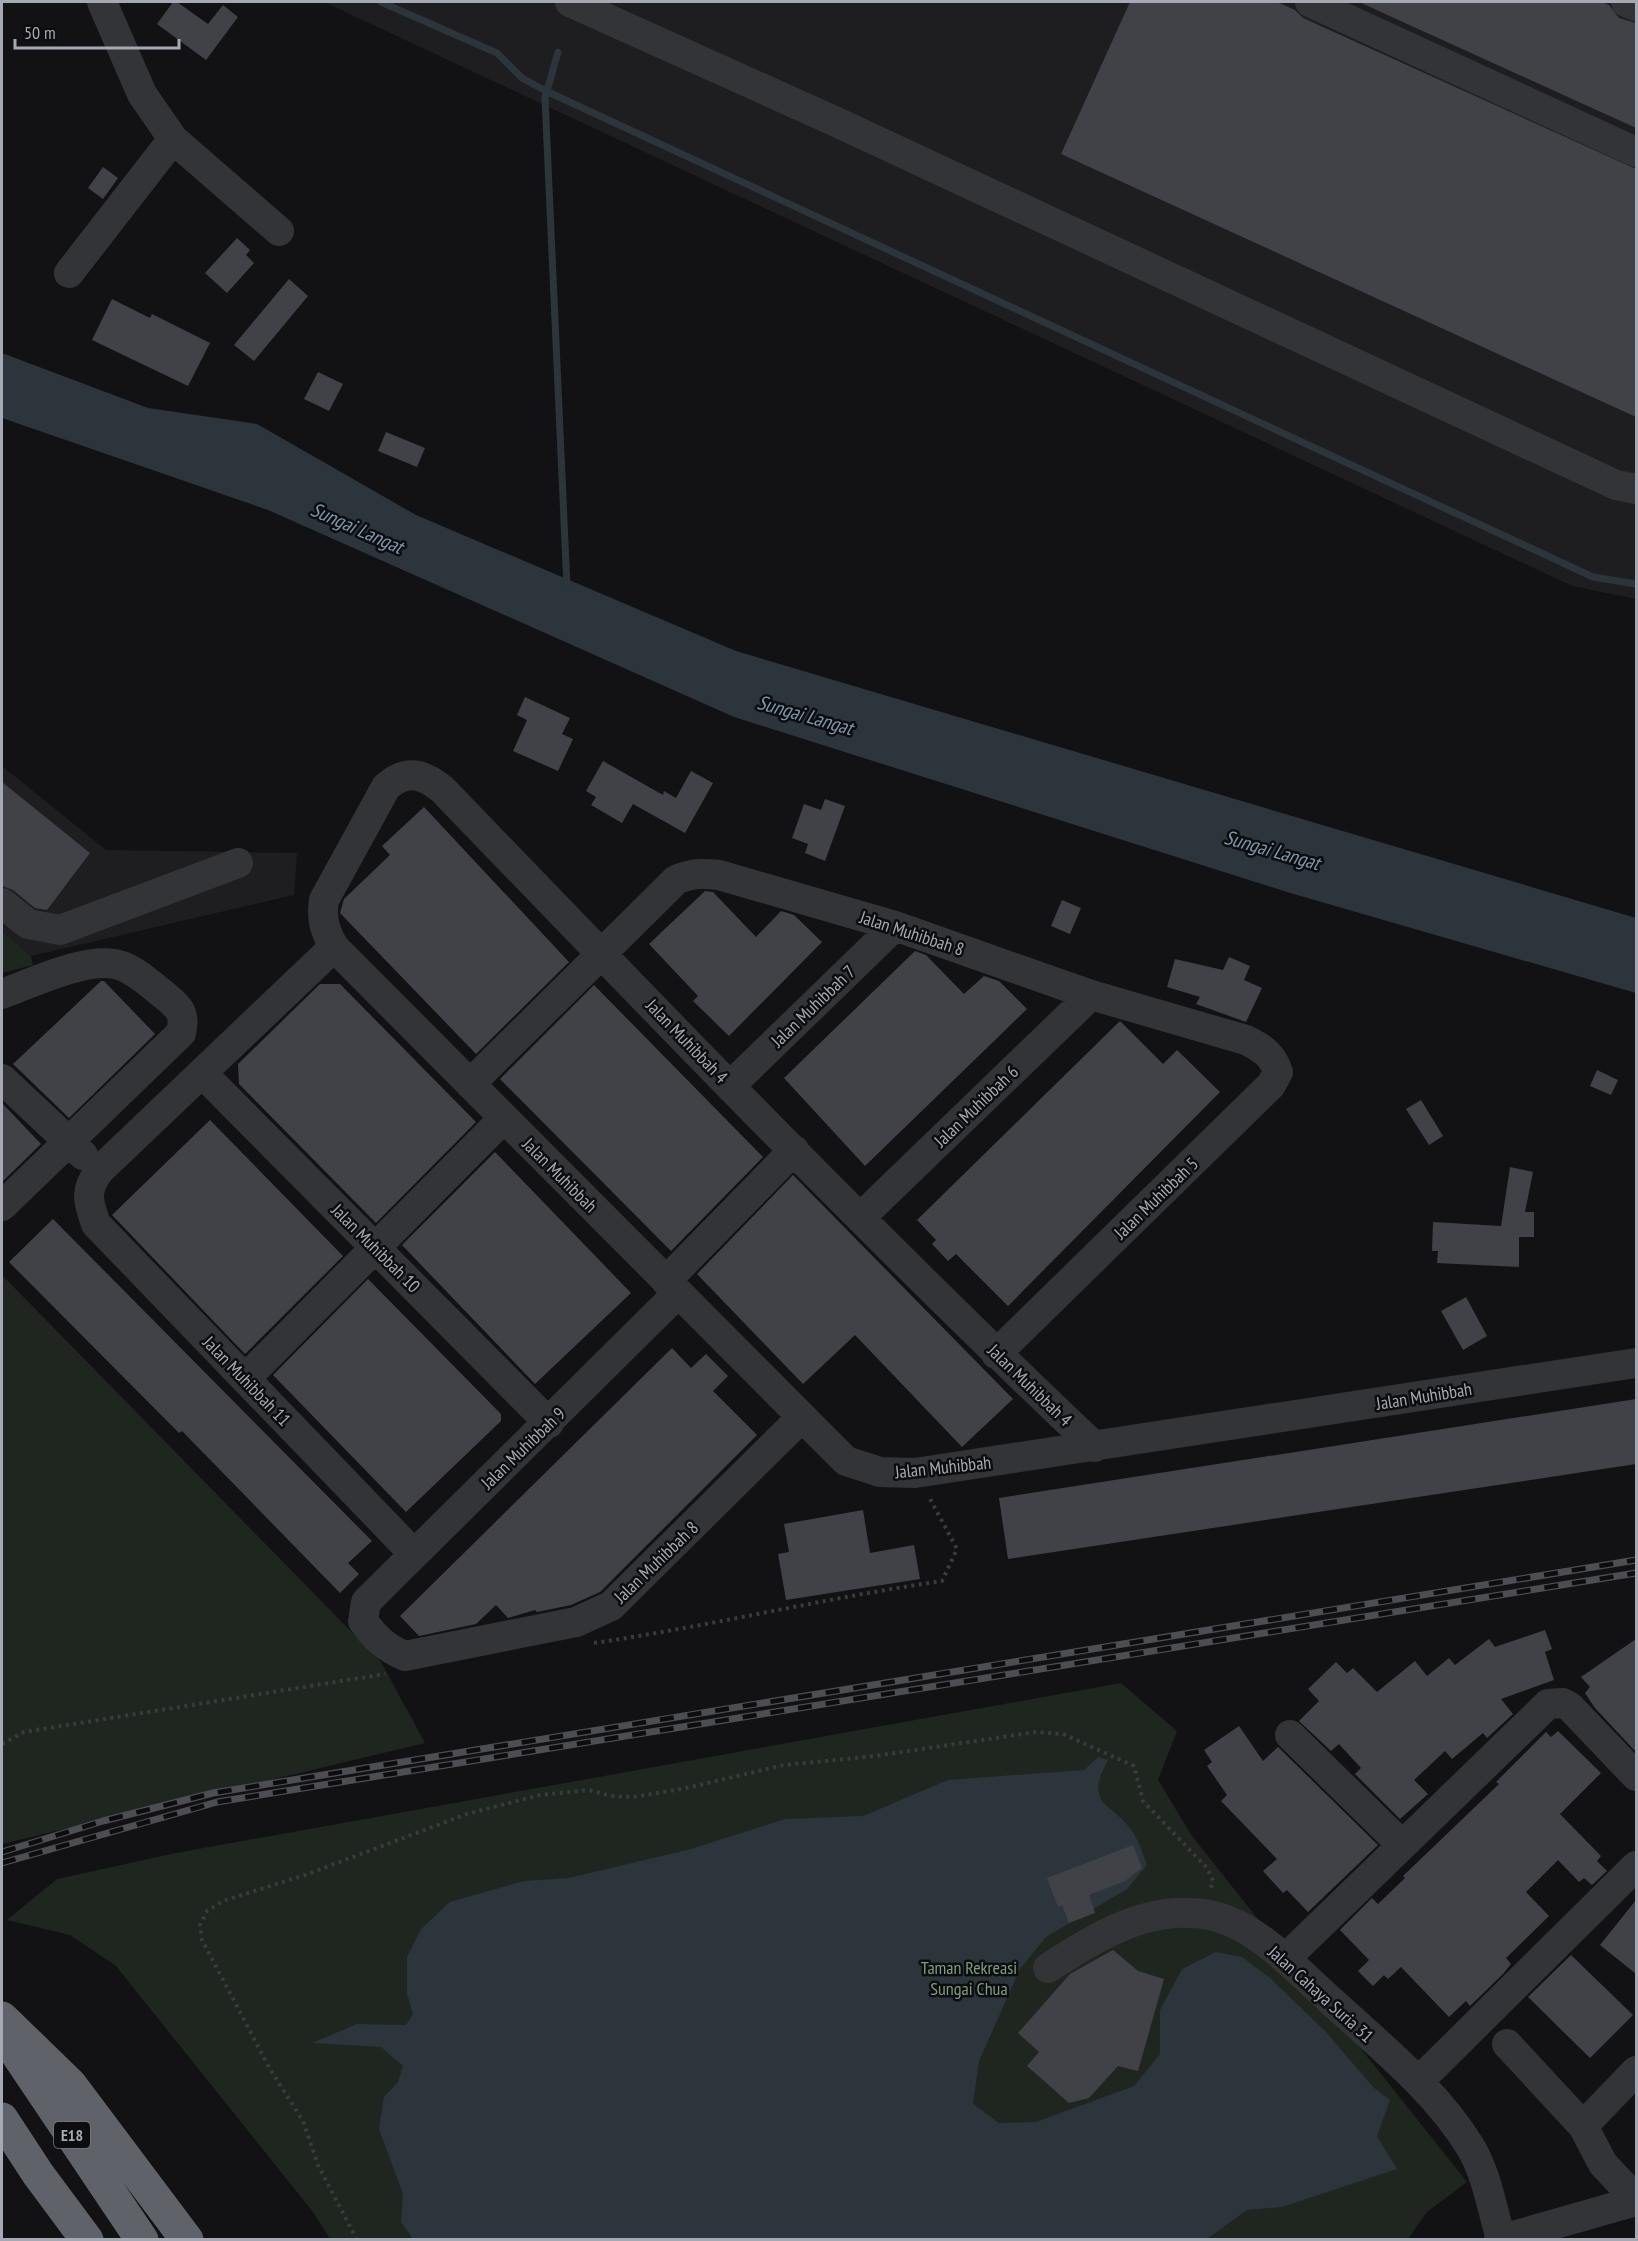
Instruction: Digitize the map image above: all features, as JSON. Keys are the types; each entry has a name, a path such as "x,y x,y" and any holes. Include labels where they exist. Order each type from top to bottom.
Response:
{"highway":[{"path":"2,2018 70,2084 187,2240"},
{"name":"E18","path":"2,2031 142,2240"},
{"path":"2,2119 38,2174 87,2240"},
{"path":"38,2174 64,2240"}],"street":[{"path":"102,2 142,94 173,139 279,231"},
{"path":"570,2 832,120 1616,484 1636,489"},
{"path":"1310,2 1636,152"},
{"path":"1626,2 1636,6"},
{"path":"69,273 173,139"},
{"name":"Jalan Muhibbah 4","path":"329,938 321,914 324,900 386,787 396,778 412,773 428,778 442,789 730,1086 996,1354 1095,1448"},
{"path":"2,903 28,924 60,930 238,863"},
{"name":"Jalan Muhibbah 8","path":"470,1084 676,880 688,874 719,875 895,926 1091,995 1246,1040"},
{"name":"Jalan Muhibbah 7","path":"730,1086 895,926"},
{"path":"2,1079 100,1170 202,1073 329,938"},
{"name":"Jalan Muhibbah","path":"329,938 504,1119 846,1461 880,1472 915,1473 1095,1448 1636,1364"},
{"path":"2,994 75,969 108,962 133,971 181,1009 184,1021 181,1033 2,1206"},
{"name":"Jalan Muhibbah 6","path":"861,1217 1091,995"},
{"name":"Jalan Muhibbah 5","path":"996,1354 1271,1085 1278,1072 1274,1060 1265,1050 1246,1040"},
{"name":"Jalan Muhibbah 10","path":"202,1073 549,1423"},
{"path":"245,1379 504,1119"},
{"name":"Jalan Muhibbah 9","path":"366,1602 549,1423 794,1150"},
{"name":"Jalan Muhibbah 11","path":"100,1170 90,1182 88,1203 96,1224 414,1554"},
{"name":"Jalan Muhibbah 8","path":"366,1602 363,1621 387,1648 405,1656 576,1622 611,1606 802,1416"},
{"path":"1285,1959 1548,1704 1563,1703 1570,1707 1636,1776"},
{"path":"1290,1735 1402,1845"},
{"path":"1419,2081 1636,1866"},
{"name":"Jalan Cahaya Suria 31","path":"1048,1968 1083,1945 1116,1929 1155,1916 1190,1913 1227,1920 1285,1959 1419,2081 1472,2150 1480,2168 1500,2239"},
{"path":"1500,2239 1636,2200 1603,2164 1583,2126 1507,2044"},
{"path":"1583,2126 1636,2072"}],"path":[{"path":"357,2240 318,2165 303,2121 270,2069 202,1941 200,1925 207,1911 223,1901 305,1875 467,1814 540,1795 589,1790 611,1796 633,1797 682,1789 784,1765 875,1756 1036,1732 1063,1734 1134,1766 1143,1801 1207,1868 1213,1881 1203,1915"}],"shaded area":[{"path":"324,2 1636,2 1636,599 1572,586"},
{"path":"2,766 106,850 297,853 294,895 31,956 2,931"}],"green space":[{"path":"2,931 31,956 33,965 2,973"},
{"path":"2,1275 381,1662 425,1743 2,1844"},
{"name":"Taman Rekreasi Sungai Chua","path":"1121,1683 1177,1731 1158,1780 1192,1836 1467,2182 1427,2212 1408,2239 330,2239 313,2212 116,1966 70,1935 7,1920 57,1879 176,1853"}],"water":[{"name":"Sungai Langat","path":"2,353 148,408 257,424 416,515 736,651 1636,918 1636,993 1287,892 734,717 268,510 2,418"},
{"path":"1098,1757 1108,1760 1098,1787 1100,1796 1134,1834 1147,1865 1127,1889 1046,1937 1020,1969 979,2061 973,2104 999,2123 1036,2122 1134,2086 1160,2054 1160,2010 1182,1969 1216,1952 1242,1957 1270,1978 1326,2032 1373,2087 1390,2100 1377,2136 1397,2169 1282,2207 1247,2210 1207,2239 413,2239 401,2222 403,2194 379,2129 384,2097 398,2082 403,2066 381,2047 312,2043 357,2024 406,2025 413,2014 407,1994 407,1957 421,1929 450,1902 524,1881 569,1878 691,1849 785,1819 863,1816 948,1780 1084,1770"}],"building":[{"path":"173,2 177,2 208,24 223,5 238,17 206,60 157,24"},
{"path":"1130,2 1277,2 1295,10 1303,18 1636,169 1636,417 1061,154"},
{"path":"1359,2 1602,2 1609,5 1619,18 1636,23 1636,128"},
{"path":"103,167 118,178 103,199 88,188"},
{"path":"237,238 250,250 246,255 254,263 227,293 205,273"},
{"path":"289,279 308,296 254,361 234,345"},
{"path":"112,299 150,318 152,314 210,343 188,386 92,340"},
{"path":"318,372 343,384 329,411 304,399"},
{"path":"386,432 425,448 417,467 378,451"},
{"path":"525,697 570,718 562,734 573,739 558,771 513,751 527,720 517,715"},
{"path":"603,761 663,795 664,791 676,798 691,771 713,783 685,833 633,804 622,823 591,805 596,797 586,791"},
{"path":"2,782 90,853 47,910 35,908 13,890 2,886"},
{"path":"825,799 845,806 825,861 805,853 808,844 792,838 804,804 821,810"},
{"path":"424,807 569,962 476,1054 340,913 344,899 390,855 382,846"},
{"path":"705,891 713,892 756,937 781,911 794,915 822,942 729,1036 693,1001 698,996 649,944"},
{"path":"1062,900 1081,908 1070,934 1051,926"},
{"path":"915,951 926,955 964,994 984,976 999,981 1027,1009 865,1166 784,1078"},
{"path":"1229,957 1250,966 1244,980 1262,988 1246,1022 1196,1004 1200,997 1167,987 1175,959 1223,970"},
{"path":"101,981 104,981 155,1034 69,1118 13,1064"},
{"path":"320,984 340,984 476,1122 376,1223 239,1084 238,1064"},
{"path":"594,985 763,1157 671,1251 500,1079"},
{"path":"1120,1021 1163,1064 1177,1050 1220,1092 1008,1306 956,1254 948,1261 932,1244 936,1240 917,1220"},
{"path":"1597,1070 1618,1080 1611,1095 1590,1086"},
{"path":"1421,1100 1443,1136 1429,1145 1406,1109"},
{"path":"2,1103 41,1144 2,1182"},
{"path":"210,1120 343,1256 245,1354 112,1215"},
{"path":"495,1152 631,1293 535,1384 402,1245"},
{"path":"1510,1167 1533,1172 1525,1212 1534,1212 1534,1237 1519,1237 1519,1267 1437,1263 1438,1251 1432,1251 1433,1222 1501,1226"},
{"path":"793,1175 1013,1399 962,1447 855,1335 803,1384 697,1274"},
{"path":"53,1219 372,1541 348,1563 359,1574 340,1593 182,1431 179,1433 9,1262"},
{"path":"368,1279 501,1414 501,1421 406,1512 273,1375"},
{"path":"1466,1297 1487,1336 1463,1350 1441,1311"},
{"path":"672,1348 691,1368 706,1354 728,1376 713,1391 757,1435 600,1592 571,1605 537,1612 535,1610 508,1618 496,1605 476,1624 419,1636 400,1616"},
{"path":"1636,1399 1636,1464 1008,1559 999,1498"},
{"path":"863,1510 870,1553 914,1545 920,1579 786,1600 778,1554 789,1552 784,1524"},
{"path":"1545,1630 1552,1649 1545,1652 1554,1680 1501,1699 1513,1714 1487,1738 1483,1733 1452,1759 1445,1751 1414,1780 1428,1794 1400,1819 1355,1774 1361,1768 1339,1744 1331,1751 1299,1721 1319,1701 1308,1689 1336,1662 1347,1673 1353,1668 1377,1692 1415,1661 1427,1676 1449,1658 1455,1665 1489,1639 1495,1647"},
{"path":"1636,1639 1636,1752 1595,1708 1585,1693 1590,1687 1581,1677"},
{"path":"1239,1726 1263,1761 1278,1747 1378,1845 1308,1912 1287,1890 1283,1893 1263,1871 1277,1859 1221,1801 1227,1795 1207,1766 1212,1762 1204,1750"},
{"path":"1558,1731 1601,1773 1560,1814 1601,1856 1597,1861 1607,1871 1592,1885 1584,1878 1579,1882 1558,1860 1526,1892 1549,1916 1506,1958 1511,1964 1503,1974 1470,2006 1466,2001 1449,2017 1401,1967 1388,1979 1384,1975 1373,1986 1358,1971 1369,1960 1340,1930 1372,1898 1378,1904 1405,1878 1403,1876 1499,1784 1496,1782 1546,1732 1551,1737"},
{"path":"1133,1845 1142,1868 1125,1881 1089,1895 1095,1913 1069,1923 1062,1905 1058,1907 1047,1878"},
{"path":"1636,1900 1636,1974 1600,1945"},
{"path":"1113,1950 1138,1971 1164,1979 1138,2071 1118,2066 1089,2098 1069,2103 1027,2066 1039,2052 1018,2033 1070,1974"},
{"path":"1571,1955 1633,2015 1590,2058 1528,1997"}],"waterway":[{"path":"381,2 497,53 522,78 546,91 1593,577 1636,584"},
{"path":"558,52 545,98 567,587"}],"railway":[{"path":"2,1852 103,1821 213,1793 1636,1560"},
{"path":"2,1863 217,1802 1636,1573"}]}
